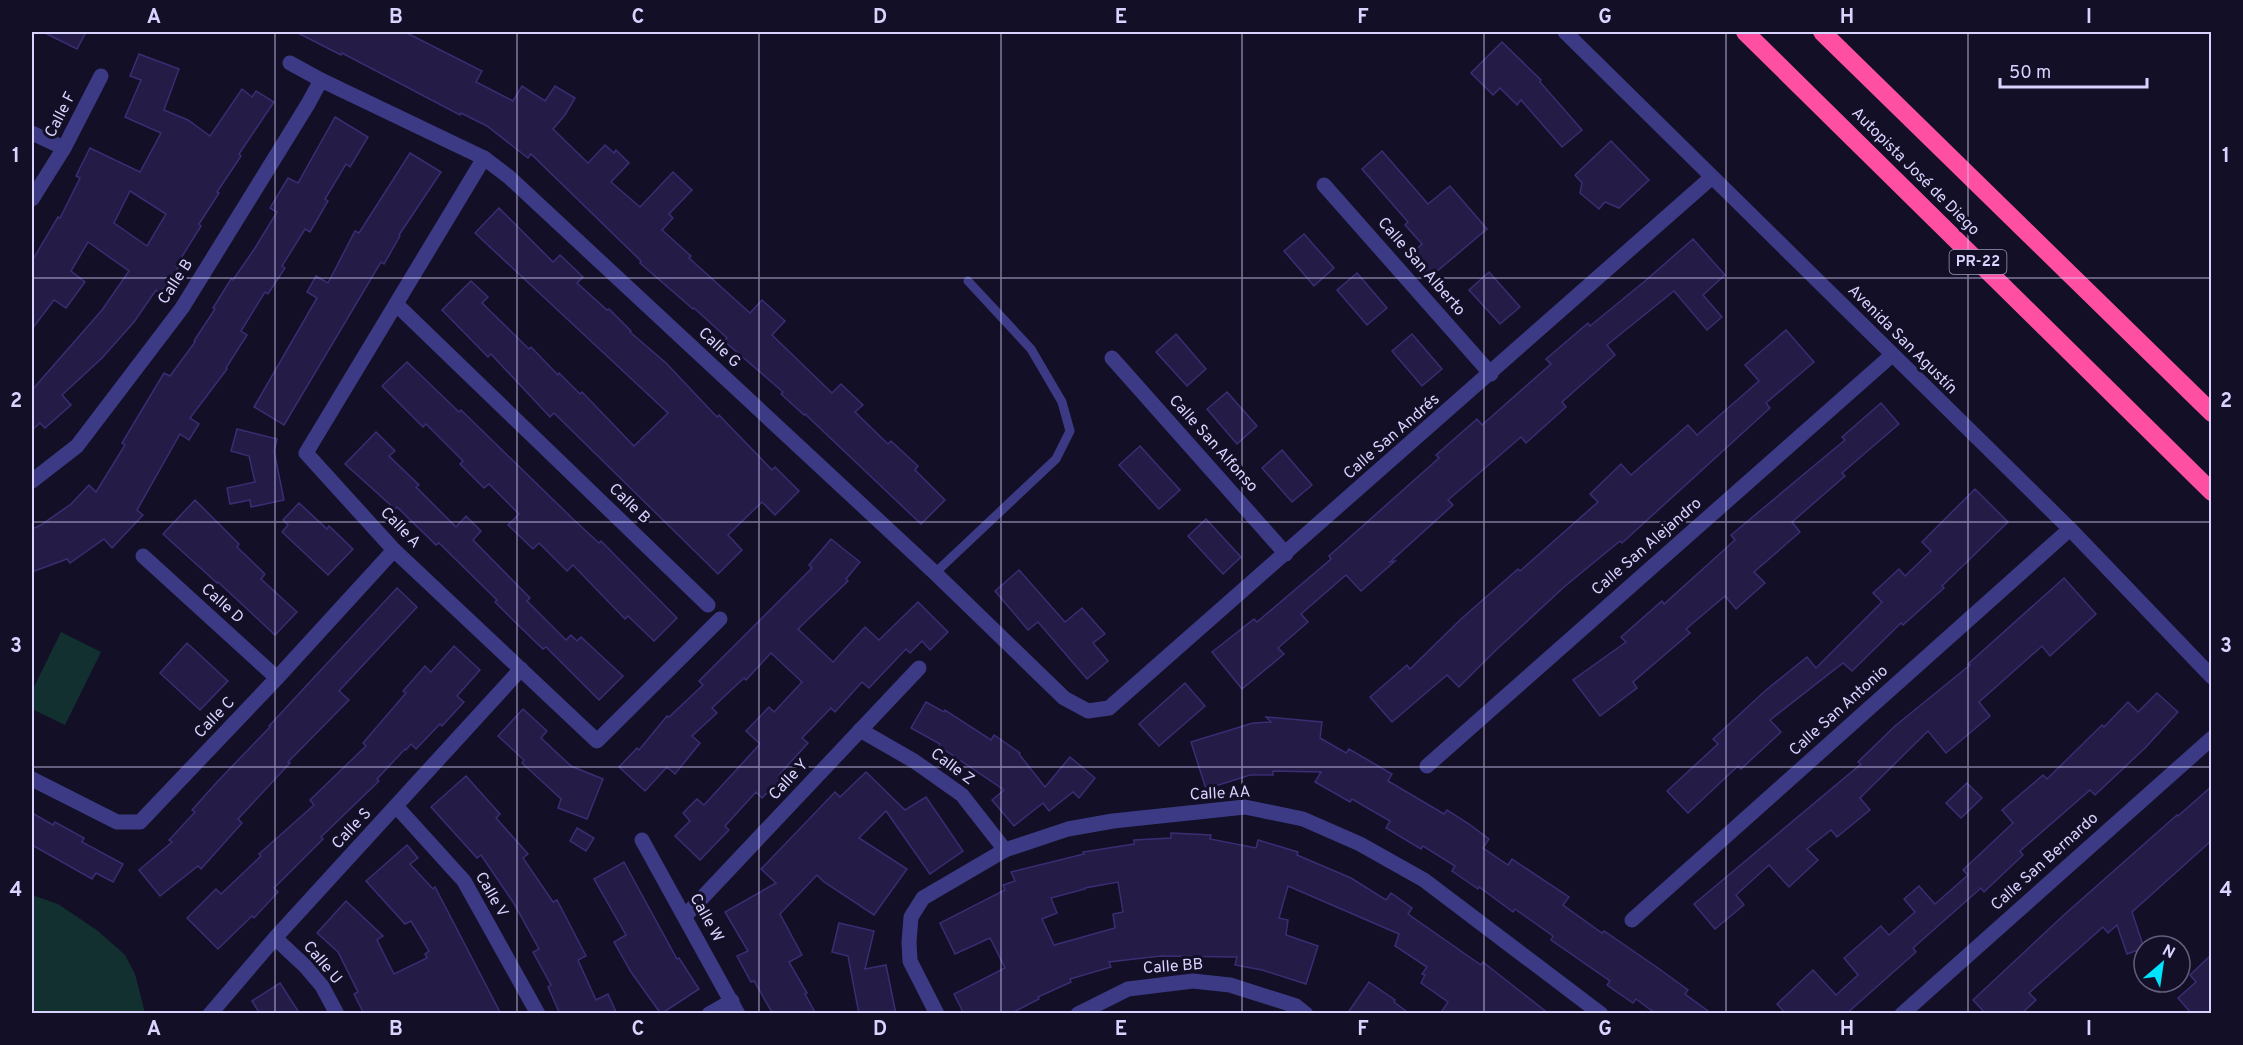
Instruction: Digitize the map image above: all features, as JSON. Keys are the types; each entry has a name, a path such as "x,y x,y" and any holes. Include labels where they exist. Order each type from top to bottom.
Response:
{"highway":[{"name":"Autopista José de Diego","path":"1745,32 2211,492"},
{"name":"Autopista José de Diego","path":"1822,32 2211,413"}],"street":[{"name":"Avenida San Agustín","path":"1565,32 2070,529 2211,677"},
{"name":"Calle G","path":"290,63 484,158 518,185 935,573 1064,698 1088,711"},
{"name":"Calle F","path":"32,199 64,148 101,76"},
{"name":"Calle B","path":"32,481 77,446 182,308 321,80"},
{"path":"32,133 64,148"},
{"name":"Calle A","path":"484,158 306,453 394,550 597,741 720,619"},
{"name":"Calle San Andrés","path":"1088,711 1109,708 1712,177"},
{"name":"Calle San Alberto","path":"1324,185 1491,374"},
{"name":"Calle B","path":"396,304 708,605"},
{"name":"Calle San Alejandro","path":"1427,766 1892,356"},
{"name":"Calle San Alfonso","path":"1112,358 1286,554"},
{"name":"Calle San Antonio","path":"1632,920 2070,529"},
{"name":"Calle C","path":"32,779 117,822 140,822 277,678 394,550"},
{"name":"Calle D","path":"143,556 277,678"},
{"name":"Calle Y","path":"685,916 919,668"},
{"name":"Calle S","path":"210,1014 275,938 521,669"},
{"name":"Calle Z","path":"860,730 914,761 962,795 1005,850"},
{"name":"Calle San Bernardo","path":"1902,1014 2211,738"},
{"name":"Calle V","path":"396,806 464,881 538,1014"},
{"name":"Calle AA","path":"937,1014 910,961 911,917 923,897 1005,850 1068,829 1245,807 1303,819 1360,844 1424,880 1601,1014"},
{"name":"Calle W","path":"642,840 735,1007"},
{"name":"Calle U","path":"275,938 305,966 322,986 337,1014"},
{"name":"Calle BB","path":"1078,1014 1128,989 1193,981 1230,985 1296,1006 1306,1014"},
{"path":"709,1014 735,1007"}],"lane":[{"path":"935,573 1056,459 1070,431 1062,402 1031,350 968,281"}],"green space":[{"path":"61,632 101,652 65,725 32,709 32,691"},
{"path":"32,895 58,904 98,931 125,955 135,974 145,1013 32,1013"}],"building":[{"path":"43,32 86,32 77,49"},
{"path":"296,32 405,32 482,71 476,82 513,101 522,86 545,101 555,86 575,98 553,129 588,163 605,145 614,153 616,150 629,163 611,182 640,207 673,172 692,190 669,214 673,218 662,230 691,256 689,258 750,313 762,300 785,321 772,335 832,393 841,384 863,405 855,412 888,444 891,441 918,466 915,470 945,500 921,524 781,394 783,392 724,341 727,338 640,263 641,261 531,154 528,158 487,126 461,113 460,115 342,53 341,55"},
{"path":"1502,42 1541,80 1540,82 1582,130 1562,147 1521,100 1517,105 1500,88 1493,95 1471,73"},
{"path":"139,54 179,69 164,110 188,120 210,136 242,89 252,97 256,91 274,102 239,154 241,156 217,192 219,193 199,224 201,226 176,266 178,268 160,293 156,290 134,322 102,358 62,395 71,405 45,428 40,423 32,430 32,390 102,310 129,271 88,242 71,271 85,282 66,308 54,300 32,329 32,261 58,217 60,218 80,178 76,176 90,148 140,172 161,133 125,117 141,80 130,76","holes":["130,191 166,214 147,246 114,223"]},
{"path":"335,117 368,137 350,167 346,164 325,199 328,201 310,232 305,229 282,266 285,268 268,294 265,292 241,331 247,335 227,369 190,418 199,424 189,440 180,434 137,510 143,515 112,548 104,539 70,563 67,559 32,572 32,529 71,504 89,485 96,492 125,445 122,443 164,373 170,376 195,342 231,279 233,280 255,248 277,212 270,208 288,178 298,183"},
{"path":"1611,141 1649,180 1619,208 1605,202 1599,209 1580,193 1582,183 1575,175"},
{"path":"1382,151 1428,204 1450,186 1487,229 1429,278 1410,255 1422,244 1405,225 1408,222 1362,169"},
{"path":"410,153 441,172 399,235 384,264 381,262 284,425 254,407 317,298 307,292 316,276 328,283 355,231 359,233"},
{"path":"499,208 553,262 560,255 583,277 577,283 607,310 609,309 630,332 666,363 772,470 775,467 799,491 775,515 762,502 728,535 742,550 718,574 554,413 550,417 491,354 488,357 442,310 471,281 488,297 482,303 558,375 559,373 580,394 582,392 634,446 668,413 475,233"},
{"path":"1304,234 1334,268 1314,286 1284,251"},
{"path":"1693,239 1725,275 1703,295 1722,317 1707,330 1674,291 1607,345 1615,355 1562,402 1566,407 1526,443 1521,437 1448,500 1453,505 1361,591 1346,575 1301,614 1308,622 1278,648 1284,654 1242,689 1212,652 1254,619 1257,622 1331,559 1329,556 1439,458 1436,455 1477,419 1482,425 1551,364 1546,359 1588,323 1590,326"},
{"path":"1489,272 1520,307 1500,324 1469,290"},
{"path":"1357,273 1387,308 1367,325 1337,290"},
{"path":"1786,330 1814,362 1766,403 1770,408 1622,543 1620,541 1564,587 1459,687 1447,675 1392,722 1370,697 1407,665 1410,669 1461,619 1518,569 1520,571 1598,502 1590,494 1621,464 1631,475 1688,425 1697,435 1759,381 1745,365"},
{"path":"1176,334 1206,369 1187,386 1156,352"},
{"path":"1412,334 1442,369 1422,386 1392,351"},
{"path":"407,362 459,412 461,410 574,520 599,543 601,541 677,618 654,641 628,616 625,619 573,565 567,571 539,543 533,549 508,525 519,514 489,484 484,488 460,464 463,461 426,424 423,427 382,386"},
{"path":"1227,392 1257,426 1237,444 1207,409"},
{"path":"1881,403 1899,424 1842,473 1845,476 1792,522 1800,532 1754,572 1765,583 1736,609 1725,596 1686,629 1690,633 1633,682 1637,688 1600,716 1573,680 1626,642 1621,637 1662,601 1664,604 1735,540 1731,535 1845,440 1842,437"},
{"path":"237,429 277,439 274,451 284,500 251,507 250,500 230,504 227,488 255,482 249,456 231,451"},
{"path":"376,432 395,451 389,456 419,485 416,487 456,527 466,516 481,531 473,540 530,598 527,601 566,640 571,635 577,641 581,637 623,676 599,700 546,647 543,649 518,625 495,602 497,600 439,543 436,545 397,507 395,509 345,464"},
{"path":"1140,446 1180,490 1159,509 1119,465"},
{"path":"1282,450 1312,485 1292,502 1262,468"},
{"path":"1975,489 2008,522 1942,586 1944,588 1903,625 1901,623 1852,671 1843,663 1770,720 1781,732 1741,769 1738,766 1688,813 1667,791 1718,744 1713,739 1766,690 1807,657 1816,668 1882,602 1873,593 1899,569 1905,576 1931,551 1922,542"},
{"path":"195,500 265,574 261,579 297,612 275,635 163,534"},
{"path":"299,503 327,529 329,526 353,549 328,575 282,532 288,525 283,520"},
{"path":"1206,519 1241,557 1223,574 1188,536"},
{"path":"831,539 860,562 846,579 848,581 798,629 833,662 865,627 879,640 918,602 948,632 930,650 922,641 910,653 906,649 869,688 862,682 835,712 831,708 802,738 808,743 779,775 782,778 762,798 756,792 725,826 729,830 700,860 675,836 690,821 683,813 697,799 704,805 760,744 746,731 769,707 774,712 802,682 771,653 746,680 744,678 712,708 717,713 692,736 700,743 675,774 667,767 645,791 619,767 637,748 639,750 667,716 669,717 703,685 699,681 812,568 809,565"},
{"path":"1019,570 1065,622 1082,608 1105,634 1093,643 1108,661 1087,679 1038,622 1028,630 995,591"},
{"path":"2064,578 2096,614 2050,656 2042,646 1979,702 1990,716 1946,753 1928,731 1860,798 1870,810 1837,837 1831,830 1807,849 1818,860 1789,887 1769,865 1736,895 1744,905 1715,929 1694,904 1861,764 1858,762 1895,726 1970,665 1968,664"},
{"path":"397,588 417,607 339,691 349,700 288,762 290,763 238,819 242,823 201,869 198,866 160,896 139,870 172,842 169,840 195,812 192,810"},
{"path":"187,643 228,681 200,710 160,673"},
{"path":"454,646 480,670 457,696 464,702 416,749 411,744 405,749 377,779 379,781 321,837 323,839 274,888 278,892 254,918 252,916 218,949 187,918 216,889 221,894 261,856 259,854 314,805 310,800 366,746 363,743 406,693 403,691 425,666 431,672"},
{"path":"1185,683 1205,706 1159,746 1139,724"},
{"path":"2157,693 2178,712 2146,747 2095,795 2090,790 2020,851 2023,855 1984,892 1981,888 1913,948 1916,952 1846,1014 1786,1014 1777,1004 1813,970 1836,995 1858,975 1844,958 1881,926 1889,935 1915,912 1904,899 1919,886 1935,904 1968,875 1963,870 2013,823 2002,810 2043,775 2047,779 2128,702 2138,712"},
{"path":"926,702 944,712 945,710 991,740 994,735 1020,753 1045,787 1070,757 1095,778 1079,798 1073,792 1049,811 1043,803 1014,826 992,800 1004,790 939,746 940,744 911,728"},
{"path":"523,709 547,731 541,738 571,766 603,779 587,819 558,808 561,799 522,763 524,760 498,736"},
{"path":"1266,717 1322,722 1320,738 1346,753 1349,749 1392,774 1388,781 1444,814 1447,810 1469,824 1489,839 1483,848 1508,865 1512,859 1569,897 1563,905 1658,968 1688,990 1685,994 1712,1014 1655,1013 1636,999 1633,1003 1607,985 1610,981 1551,940 1553,936 1515,909 1513,912 1452,871 1455,866 1423,846 1421,849 1386,828 1390,821 1352,799 1350,802 1315,782 1321,772 1273,771 1273,775 1250,775 1206,789 1191,742 1253,723 1271,722"},
{"path":"866,772 905,810 926,797 963,851 930,874 886,811 859,838 907,869 874,915 817,875 780,914 802,955 789,962 816,1014 773,1014 754,981 751,982 737,956 748,951 725,912 776,883 761,869 835,792 840,797"},
{"path":"466,776 500,814 496,818 528,854 523,858 553,902 557,900 586,956 578,960 596,1000 608,994 617,1014 560,1014 548,987 551,985 533,952 539,949 513,902 481,855 477,858 431,807"},
{"path":"1967,783 1982,798 1961,818 1946,803"},
{"path":"2211,787 2211,841 2132,912 2139,934 2132,934 2132,952 2127,954 2117,925 2108,933 2103,927 2029,993 2036,1000 2021,1014 1986,1014 1973,1000 2065,914"},
{"path":"32,813 53,825 55,822 84,838 82,842 123,864 113,882 96,873 92,879 32,845"},
{"path":"577,828 594,838 586,851 570,841"},
{"path":"1171,833 1211,835 1210,839 1256,848 1258,840 1298,852 1297,855 1351,878 1386,900 1391,893 1412,908 1408,914 1481,965 1483,962 1549,1014 1440,1014 1448,1002 1421,983 1425,975 1422,974 1427,967 1395,946 1399,934 1288,886 1279,918 1288,920 1286,935 1318,946 1306,984 1262,970 1235,965 1237,957 1161,956 1109,962 1111,967 1070,979 1071,982 1038,997 1039,999 1010,1014 964,1014 954,994 1005,968 990,938 955,954 940,923 1005,890 1003,885 1015,881 1011,872 1084,854 1083,852 1134,844 1134,840 1171,838","holes":["1118,882 1123,912 1113,914 1115,928 1054,945 1042,919 1057,913 1051,898 1085,888"]},
{"path":"407,845 418,858 410,864 433,889 435,887 501,1014 364,1014 354,994 358,992 338,952 317,933 346,901 383,936 377,940 394,974 427,958 425,954 429,951 411,921 405,924 366,881"},
{"path":"624,862 677,959 679,958 699,989 661,1014 631,972 614,942 626,935 594,879"},
{"path":"839,923 874,931 865,969 886,965 896,1014 859,1014 848,956 832,952"},
{"path":"2211,955 2211,1014 2192,1014 2178,998 2182,994 2192,994 2192,986 2196,982 2192,973"},
{"path":"1369,982 1395,1000 1394,1002 1410,1014 1347,1014"},
{"path":"280,983 300,1014 260,1014 252,1001"}]}
